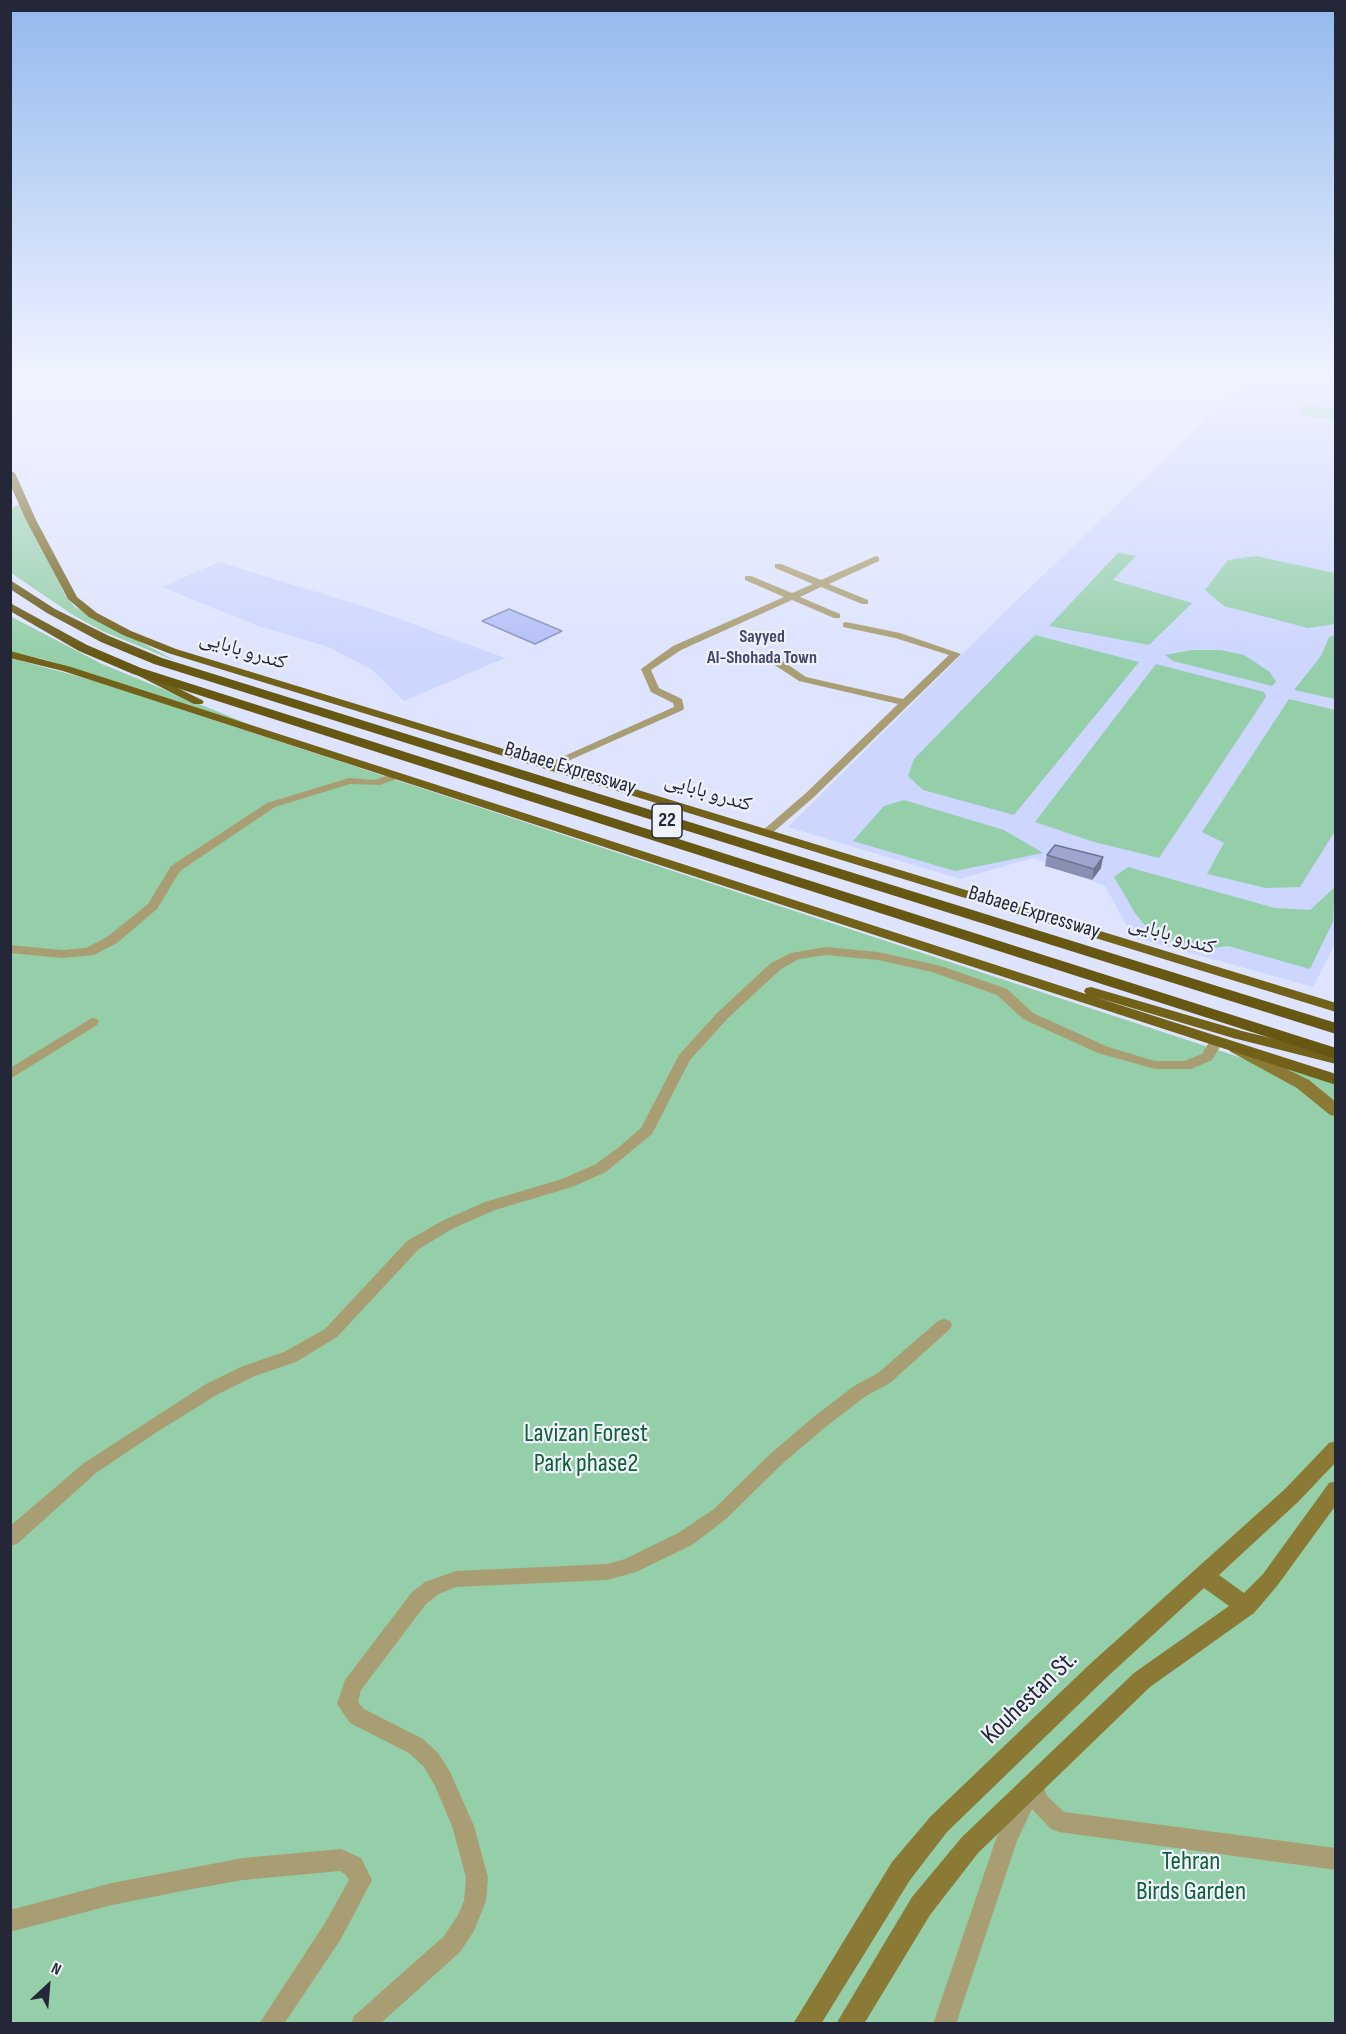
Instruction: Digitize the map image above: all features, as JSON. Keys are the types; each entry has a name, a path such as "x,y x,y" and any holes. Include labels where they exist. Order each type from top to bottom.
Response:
{"highway":[{"name":"Babaee Expressway","path":"10,583 51,611 105,639 158,661 1335,1029"},
{"name":"Babaee Expressway","path":"10,606 83,648 137,671 1335,1054"}],"main road":[{"name":"کندرو بابایی","path":"10,473 73,600 93,615 127,633 197,659 1335,1008"},
{"path":"127,633 225,683"},
{"path":"10,654 68,669 1335,1080"},
{"path":"137,671 182,696 308,748"},
{"path":"817,912 920,940 1238,1035 1335,1059"},
{"path":"1233,1048 1303,1084 1335,1111"},
{"name":"Kouhestan St.","path":"806,2024 901,1871 939,1824 1098,1671 1292,1495 1335,1449"},
{"path":"849,2024 921,1906 970,1845 1142,1680 1246,1606 1270,1580 1335,1489"},
{"path":"1204,1576 1246,1606"}],"street":[{"path":"548,766 679,708 678,701 655,690 646,669 677,648 876,559"},
{"path":"778,566 865,602"},
{"path":"748,578 837,616"},
{"path":"766,832 810,795 956,654 897,635 846,625"},
{"path":"777,662 803,679 906,703"},
{"path":"10,949 62,954 89,952 112,940 153,906 175,869 271,805 350,781 376,783 395,776"},
{"path":"10,1538 90,1468 151,1427 213,1389 249,1371 290,1357 331,1333 413,1245 447,1225 490,1206 567,1183 601,1168 624,1151 647,1131 684,1058 723,1015 777,966 796,956 826,951 878,956 936,969 1002,992 1028,1016 1103,1050 1155,1065 1186,1066 1207,1057 1216,1042"},
{"path":"10,1075 92,1022"},
{"path":"362,2024 452,1944 466,1923 475,1901 477,1877 463,1826 443,1779 431,1760 416,1746 378,1729 357,1716 347,1704 352,1686 419,1598 432,1588 456,1579 607,1572 629,1566 686,1539 720,1514 775,1460 818,1424 860,1391 884,1378 944,1325"},
{"path":"1033,1784 1039,1802 1059,1822 1335,1859"},
{"path":"944,2024 1007,1839 1033,1784"},
{"path":"10,1921 112,1894 187,1879 243,1869 341,1860 353,1866 361,1880 333,1931 270,2024"}],"shaded area":[{"path":"1156,467 1335,467 1336,942 1313,987 1133,937 1105,886 1033,858 960,879 788,827 1019,598"},
{"path":"219,562 375,610 505,658 404,701 372,670 329,647 258,626 162,587"},
{"path":"509,609 562,631 535,644 482,621"}],"green space":[{"path":"20,504 65,595 75,607 176,661 102,631 73,615 11,573 10,515 13,507"},
{"path":"1118,553 1136,556 1113,580 1192,603 1149,645 1049,626"},
{"path":"1256,556 1335,573 1335,624 1308,628 1224,606 1205,590 1228,560"},
{"path":"10,616 102,664 265,731 43,659 11,652"},
{"path":"1035,635 1139,662 1014,815 923,790 908,776 914,759"},
{"path":"1335,635 1335,699 1294,690 1321,656 1329,637"},
{"path":"1192,650 1221,650 1244,655 1270,672 1276,682 1272,686 1173,661 1165,655"},
{"name":"Lavizan Forest Park phase2","path":"10,658 92,680 1248,1060 1264,1061 1335,1084 1335,2023 11,2023"},
{"path":"1156,664 1264,692 1266,697 1159,858 1094,842 1035,822"},
{"path":"1289,699 1335,710 1335,831 1300,887 1266,888 1207,874 1224,843 1202,832"},
{"path":"904,800 1004,830 1043,853 955,871 853,841 884,806"},
{"path":"1128,867 1275,908 1310,910 1335,887 1333,922 1310,969 1228,946 1206,949 1152,934 1135,913 1114,877"}],"building":[{"path":"1055,845 1103,857 1094,869 1047,855"}],"district":[{"name":"Sayyed Al-Shohada Town","path":"762,647"}],"park label":[{"name":"Tehran Birds Garden","path":"1191,1876"}]}
